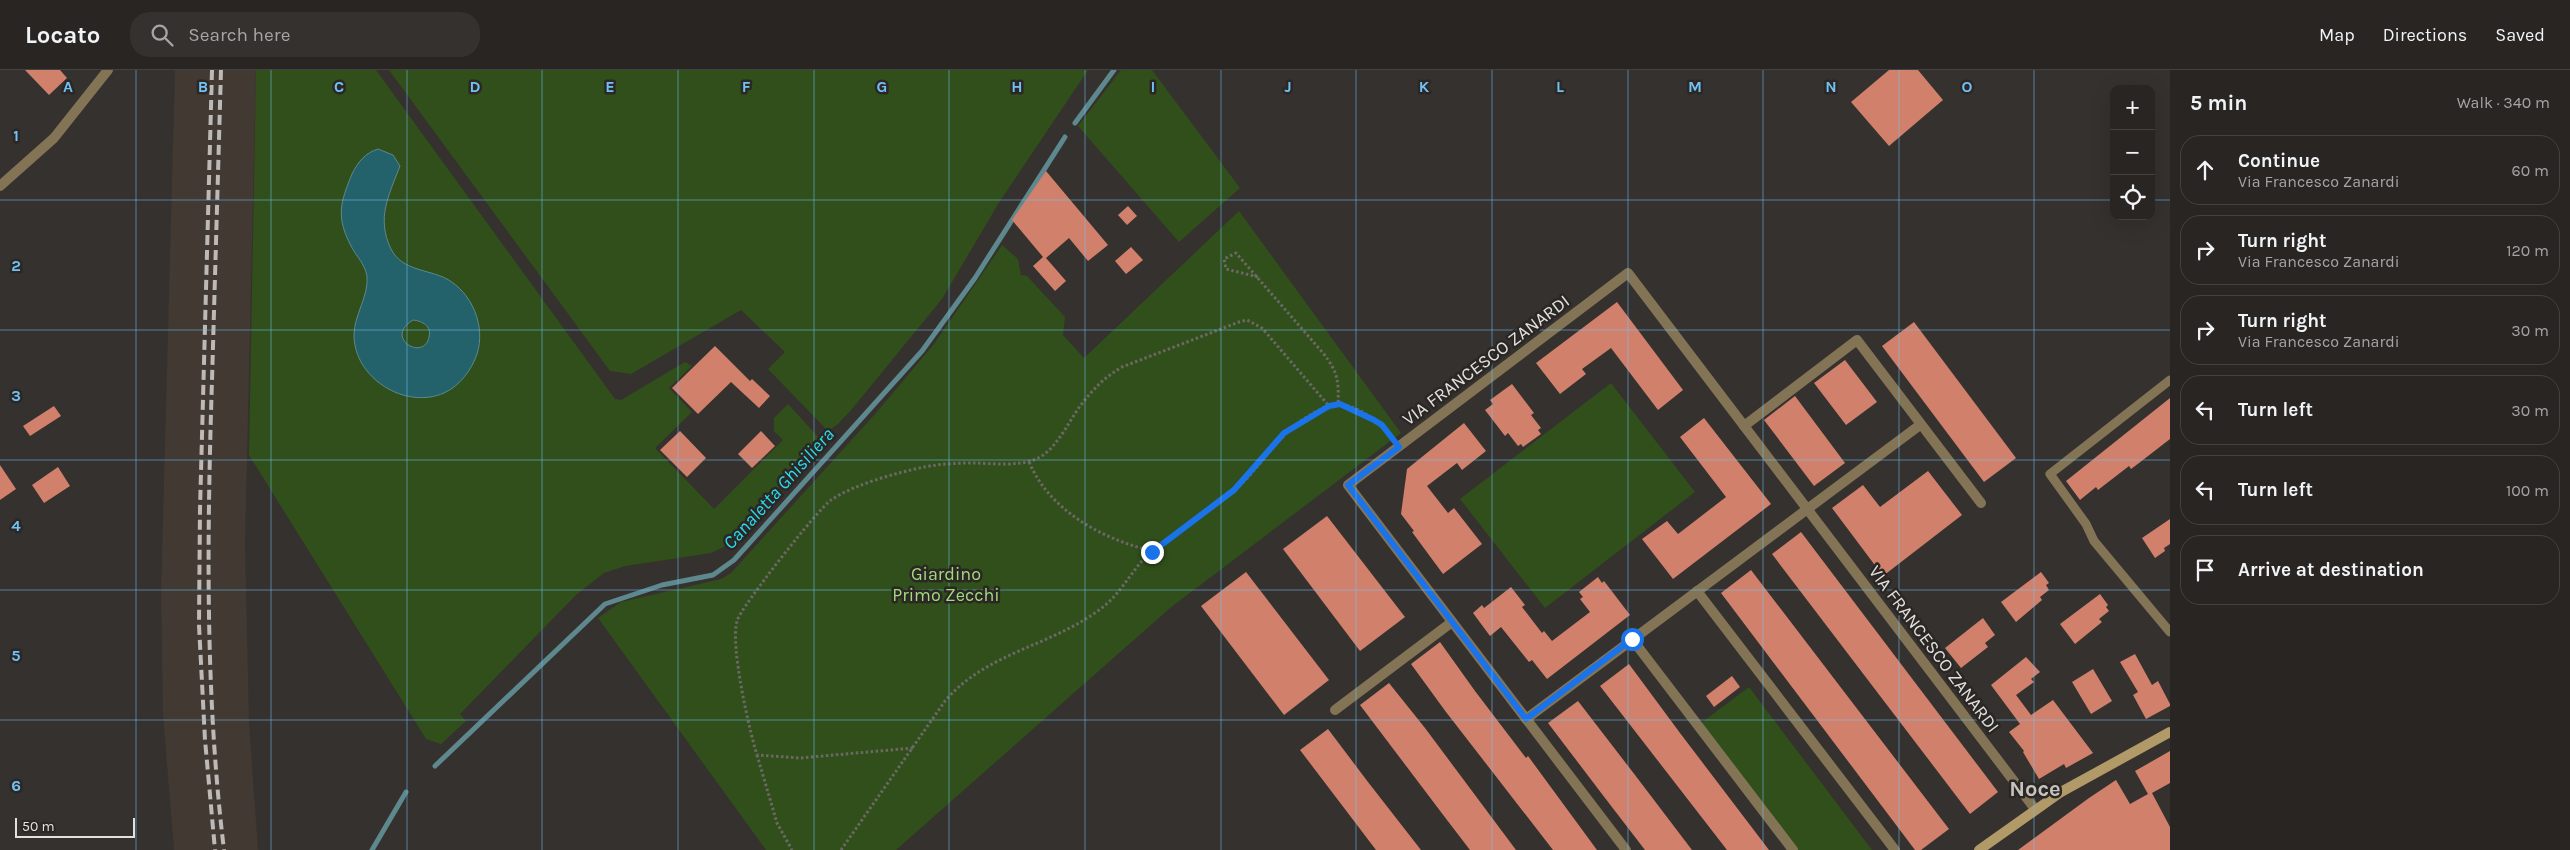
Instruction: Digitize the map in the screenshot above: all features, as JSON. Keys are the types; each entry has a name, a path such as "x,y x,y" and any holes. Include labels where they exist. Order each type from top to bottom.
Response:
{"main road":[{"path":"1980,850 2035,810 2170,732"}],"street":[{"path":"0,186 54,138 108,70"},
{"name":"VIA FRANCESCO ZANARDI","path":"1626,850 1348,485 1628,274 2035,810"},
{"path":"1744,426 1857,340 1981,503"},
{"path":"1526,719 1920,424"},
{"path":"1697,591 1895,850"},
{"path":"1335,710 1452,622"},
{"path":"1632,639 1792,850"}],"lane":[{"path":"2170,380 2050,474 2086,524 2094,542 2170,632"}],"path":[{"path":"1258,277 1226,269 1224,259 1236,253 1258,277 1333,365 1338,375 1338,405"},
{"path":"792,850 777,823 750,734 743,691 736,623 743,608 830,501 851,490 917,469 947,464 1029,462 1048,451 1087,397 1109,375 1122,367 1224,326 1247,320 1262,328 1329,406"},
{"path":"841,850 945,701 964,680 992,663 1067,629 1101,609 1129,581 1152,552 1234,490 1284,433 1329,406 1338,405 1363,414 1382,425 1399,447"},
{"path":"1029,462 1045,490 1078,518 1112,539 1152,552"},
{"path":"757,755 773,758 800,758 913,748"}],"shaded area":[{"path":"175,70 256,70 245,544 249,723 258,850 174,850 163,715 161,594"}],"green space":[{"path":"256,70 376,70 615,399 621,400 685,362 692,366 669,388 692,412 655,448 714,509 783,440 774,431 774,418 788,404 821,440 724,547 711,553 625,566 604,573 577,594 460,714 466,721 441,744 426,739 249,455"},
{"path":"389,70 1088,70 1000,201 942,299 852,409 838,424 828,431 768,369 785,352 741,310 631,374 610,371"},
{"path":"1121,70 1152,70 1240,188 1179,242 1078,126"},
{"name":"Giardino Primo Zecchi","path":"1239,211 1401,433 1170,608 896,850 766,850 598,618 621,602 721,579 731,573 876,413 934,344 1002,245 1018,259 1021,275 1027,276 1065,317 1063,335 1084,358"},
{"path":"1611,383 1695,492 1545,608 1460,499"},
{"path":"1749,687 1872,850 1797,850 1701,723"}],"water":[{"path":"378,149 393,155 400,166 388,197 384,217 387,238 391,249 402,262 409,266 440,276 456,285 470,302 478,322 480,332 477,354 469,371 450,390 429,397 413,397 398,393 384,386 372,377 356,351 354,335 356,320 366,291 367,276 346,236 341,210 342,202 354,170 362,159","holes":["413,320 426,325 430,333 426,344 420,347 408,345 402,334 405,327"]}],"building":[{"path":"25,70 60,70 67,78 49,95"},
{"path":"1889,70 1918,70 1943,100 1889,146 1851,102"},
{"path":"1046,171 1108,245 1088,261 1069,238 1046,258 1066,281 1055,291 1033,266 1043,257 1012,220"},
{"path":"1128,206 1137,216 1127,225 1118,215"},
{"path":"1131,247 1143,260 1126,274 1115,261"},
{"path":"1617,302 1683,390 1658,410 1611,348 1582,369 1586,374 1560,394 1536,363"},
{"path":"1914,322 2016,458 1984,482 1882,346"},
{"path":"715,346 750,381 752,379 770,396 759,408 731,382 698,414 672,388"},
{"path":"1845,360 1877,402 1846,425 1814,383"},
{"path":"1512,384 1534,413 1531,415 1541,428 1538,430 1541,434 1523,447 1521,444 1518,446 1508,433 1505,436 1485,410 1493,404 1490,400"},
{"path":"1795,396 1845,463 1814,486 1764,420"},
{"path":"2170,398 2170,439 2131,469 2129,466 2098,490 2096,487 2080,500 2066,481"},
{"path":"54,406 61,416 30,436 23,426"},
{"path":"1704,418 1771,504 1673,579 1642,539 1667,521 1678,534 1726,497 1680,437"},
{"path":"1464,423 1486,451 1462,470 1457,463 1427,486 1448,513 1454,508 1482,544 1443,574 1401,514 1407,469"},
{"path":"680,431 706,458 687,477 660,450"},
{"path":"761,431 775,446 752,468 738,454"},
{"path":"0,465 16,489 0,500"},
{"path":"58,467 70,486 44,503 32,485"},
{"path":"1928,471 1962,515 1883,576 1832,508 1863,485 1880,507"},
{"path":"1327,516 1405,617 1360,651 1283,549"},
{"path":"2170,519 2170,544 2164,548 2165,551 2155,558 2142,538"},
{"path":"1801,532 1998,792 1970,814 1772,554"},
{"path":"1751,570 1949,829 1921,850 1915,850 1721,593"},
{"path":"1246,572 1329,680 1284,715 1201,606"},
{"path":"2041,572 2049,583 2046,585 2049,590 2040,597 2042,600 2016,622 2001,602"},
{"path":"1598,577 1602,583 1604,581 1630,615 1547,679 1532,660 1529,662 1501,627 1490,636 1473,613 1482,605 1484,608 1511,587 1525,605 1522,607 1542,633 1544,631 1552,641 1590,612 1580,599 1583,597 1579,592"},
{"path":"2100,594 2108,605 2106,607 2109,611 2099,619 2102,622 2075,644 2060,624"},
{"path":"1983,618 1995,635 1985,643 1988,647 1961,668 1945,648"},
{"path":"1440,642 1475,691 1526,758 1528,756 1597,850 1553,850 1446,712 1411,664"},
{"path":"2135,654 2152,685 2158,681 2170,704 2170,706 2146,719 2133,695 2138,692 2120,662"},
{"path":"2026,657 2040,672 2031,679 2034,682 2016,695 2031,715 2053,700 2093,753 2066,768 2064,764 2039,779 2024,751 2009,732 2020,724 1991,685"},
{"path":"1629,664 1769,850 1727,850 1600,686"},
{"path":"2093,669 2112,701 2091,714 2072,682"},
{"path":"1732,676 1740,687 1714,707 1706,696"},
{"path":"1389,683 1516,850 1470,850 1447,820 1360,705"},
{"path":"1578,701 1692,850 1645,850 1605,798 1548,723"},
{"path":"1328,729 1421,850 1376,850 1300,750"},
{"path":"2170,751 2170,783 2152,793 2170,827 2170,850 2018,850 2116,780 2130,804 2148,794 2135,771"}],"waterway":[{"name":"Canaletta Ghisiliera","path":"1075,123 1114,70"},
{"name":"Canaletta Ghisiliera","path":"435,766 605,604 662,585 713,575 734,560 922,351 975,278 1065,137"},
{"name":"Canaletta Ghisiliera","path":"372,850 406,792"}],"railway":[{"path":"212,70 200,509 199,625 205,740 215,850"},
{"path":"221,70 210,439 209,615 213,733 224,850"}],"district":[{"name":"Noce","path":"2035,788"}],"route":[{"path":"1152,552 1234,490 1284,433 1329,406 1340,404 1382,425 1399,447 1348,485 1526,719 1632,639"}]}
